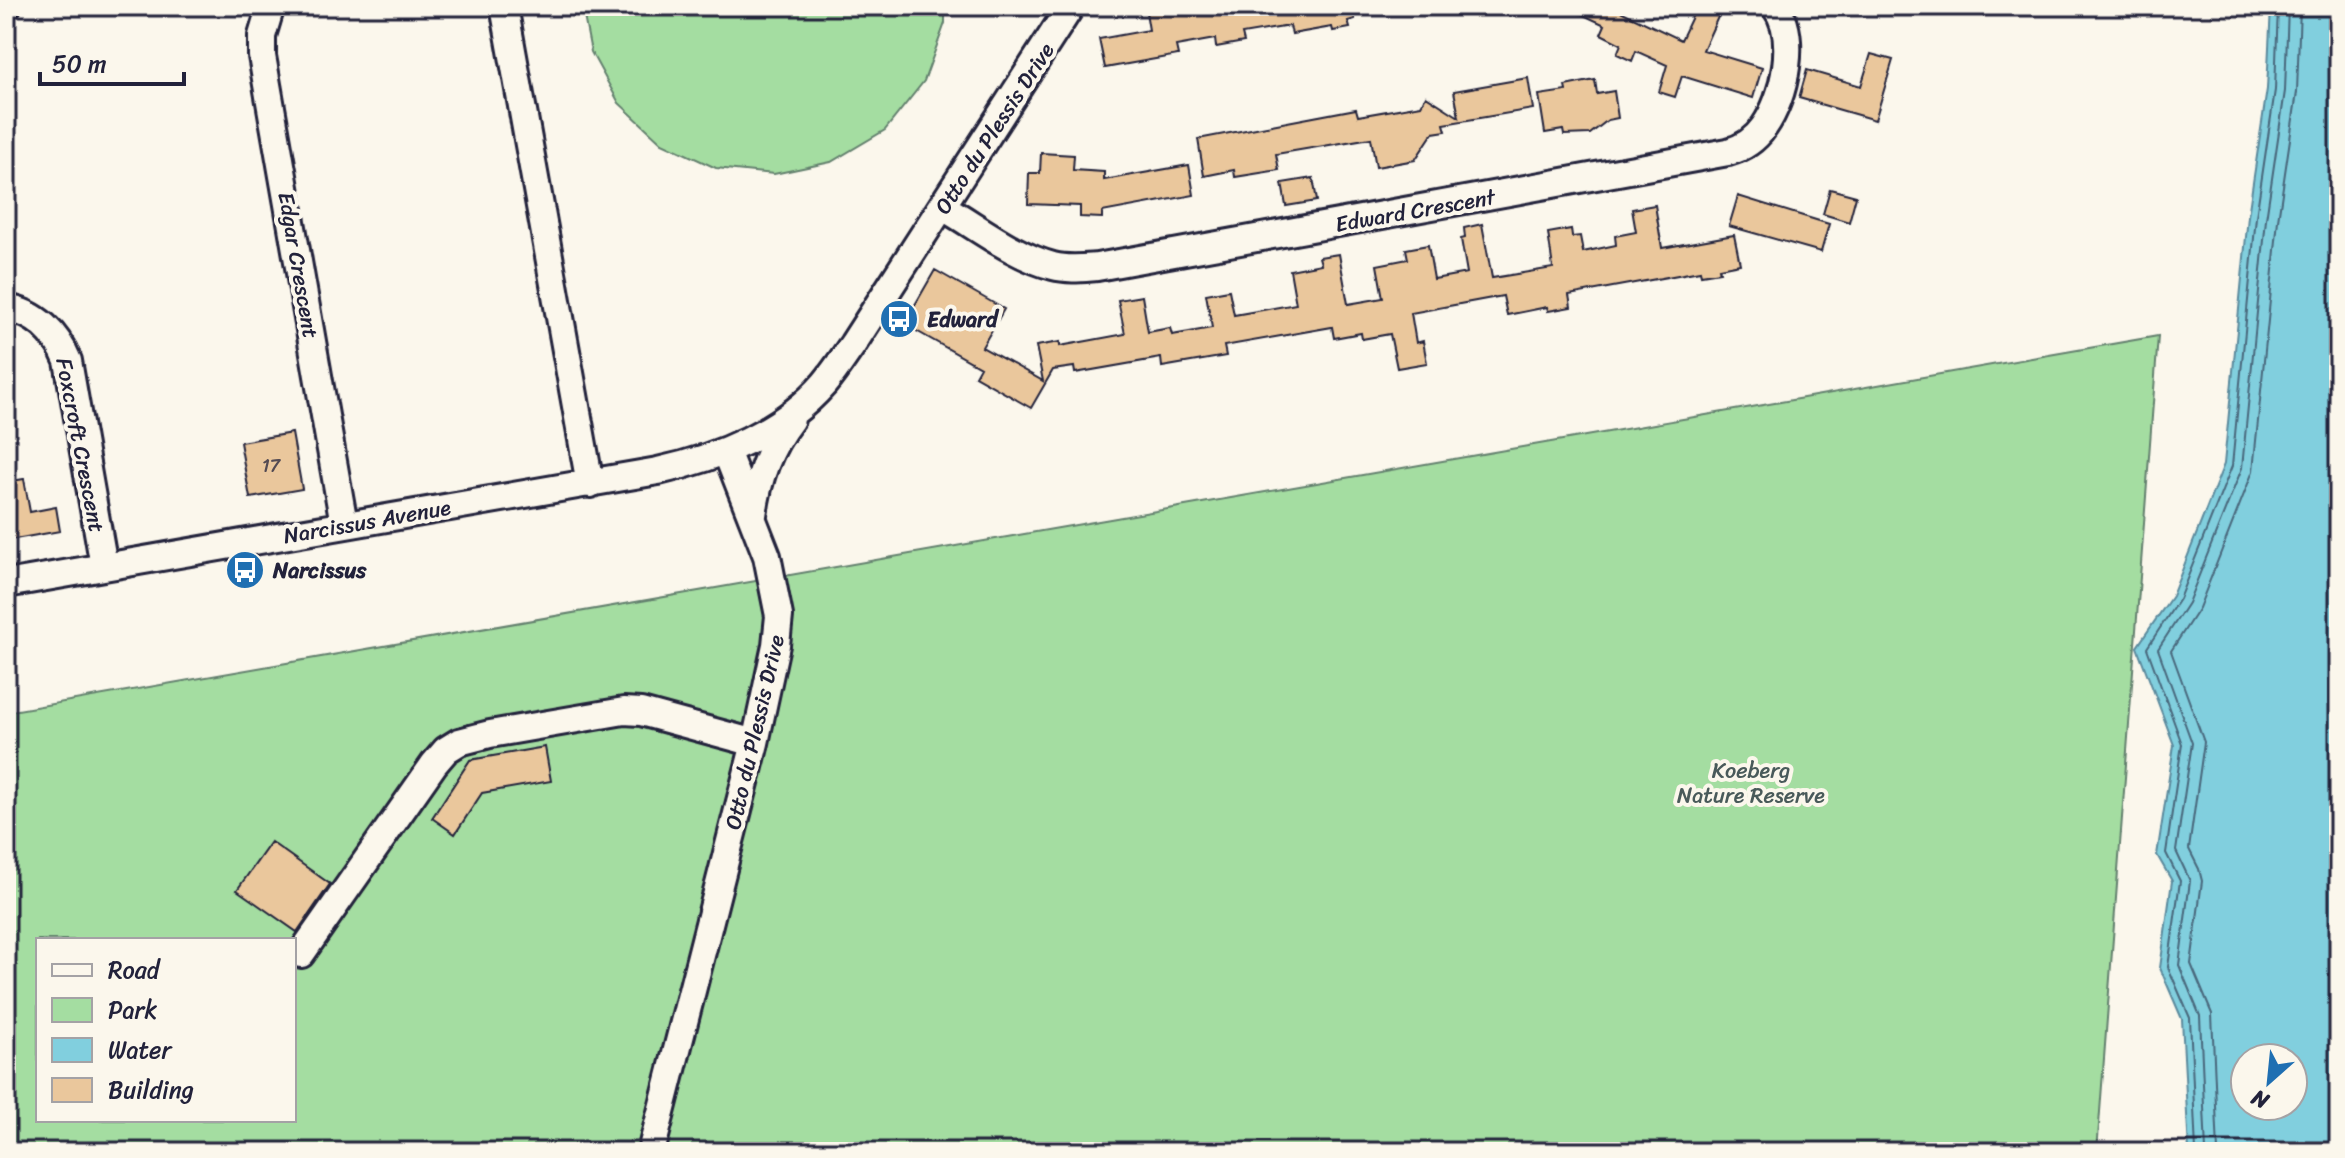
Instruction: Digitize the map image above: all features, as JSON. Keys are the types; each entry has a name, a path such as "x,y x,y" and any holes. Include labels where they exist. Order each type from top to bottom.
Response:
{"street":[{"name":"Edgar Crescent","path":"271,6 262,36 262,56 344,524"},
{"path":"504,6 590,484"},
{"name":"Otto du Plessis Drive","path":"651,1152 755,743 771,673 779,616 767,556 726,451 765,431 803,404 823,384 943,207 1071,6"},
{"name":"Edward Crescent","path":"943,207 1033,259 1056,267 1076,269 1728,152 1741,148 1759,133 1773,112 1779,95 1788,41 1785,24 1775,6"},
{"name":"Foxcroft Crescent","path":"6,308 32,317 48,328 61,344 68,361 104,566"},
{"path":"753,515 762,467 777,439 803,404"},
{"name":"Narcissus Avenue","path":"6,584 590,484 675,467 726,451"},
{"path":"301,954 434,764 446,750 459,742 624,711 641,712 755,743"}],"green space":[{"path":"582,6 945,6 945,23 924,81 885,130 831,162 774,174 716,168 662,143 619,103 591,52"},
{"name":"Koeberg Nature Reserve","path":"2158,336 2097,1152 6,1152 6,712"}],"water":[{"path":"2271,6 2339,6 2339,1152 2189,1152 2182,1019 2160,968 2172,881 2157,855 2174,745 2137,647 2172,596 2224,464 2248,216 2267,89"}],"building":[{"path":"1145,6 1207,6 1208,10 1233,6 1353,6 1355,19 1348,21 1350,28 1333,31 1332,27 1292,34 1290,26 1242,34 1244,42 1216,47 1215,39 1176,46 1178,55 1105,68 1099,39 1149,30"},
{"path":"1564,6 1610,6 1681,40 1697,6 1723,6 1703,50 1762,68 1753,98 1682,76 1675,97 1659,92 1667,65 1636,51 1632,61 1617,54 1621,44 1601,34 1605,25"},
{"path":"1871,54 1893,60 1875,120 1799,98 1807,70 1861,86"},
{"path":"1528,78 1533,109 1444,124 1446,131 1433,133 1415,160 1376,167 1371,138 1276,154 1279,170 1235,177 1234,170 1204,176 1198,139 1356,109 1358,116 1421,105 1426,96 1459,117 1454,91"},
{"path":"1595,80 1597,94 1614,91 1618,118 1608,120 1590,134 1564,135 1563,130 1545,133 1539,95 1566,91 1565,86"},
{"path":"1041,153 1074,155 1073,170 1104,172 1104,180 1189,165 1194,195 1102,212 1102,218 1080,217 1080,206 1028,204 1029,173 1040,173"},
{"path":"1313,178 1317,201 1286,206 1282,183"},
{"path":"1830,189 1856,196 1849,222 1823,214"},
{"path":"1738,196 1829,224 1821,252 1729,226"},
{"path":"1655,205 1662,248 1734,235 1740,264 1719,268 1720,272 1701,275 1700,271 1569,295 1571,307 1548,311 1547,307 1507,315 1503,296 1411,313 1416,343 1423,341 1427,363 1397,368 1390,334 1362,339 1361,333 1334,338 1332,327 1224,346 1226,356 1162,367 1161,358 1075,373 1074,367 1053,370 1031,408 975,376 980,367 904,324 935,270 1004,309 982,347 1043,381 1036,346 1060,342 1060,346 1125,334 1118,300 1142,296 1148,332 1170,328 1172,335 1212,328 1206,294 1229,290 1234,315 1296,304 1290,270 1321,264 1319,257 1339,254 1348,304 1383,298 1377,265 1408,259 1406,249 1428,245 1434,279 1467,273 1461,239 1465,238 1464,228 1482,224 1492,278 1553,268 1548,233 1571,229 1572,237 1580,236 1583,252 1616,245 1615,236 1636,232 1632,209"},
{"path":"292,433 302,489 250,498 240,442"},
{"path":"24,479 30,512 56,507 60,531 9,540 6,482"},
{"path":"545,747 551,781 482,793 455,834 432,818 470,760"},
{"path":"271,842 330,884 297,932 237,890"}],"place":[{"name":"Edward","path":"899,319"},
{"name":"Narcissus","path":"245,570"}]}
